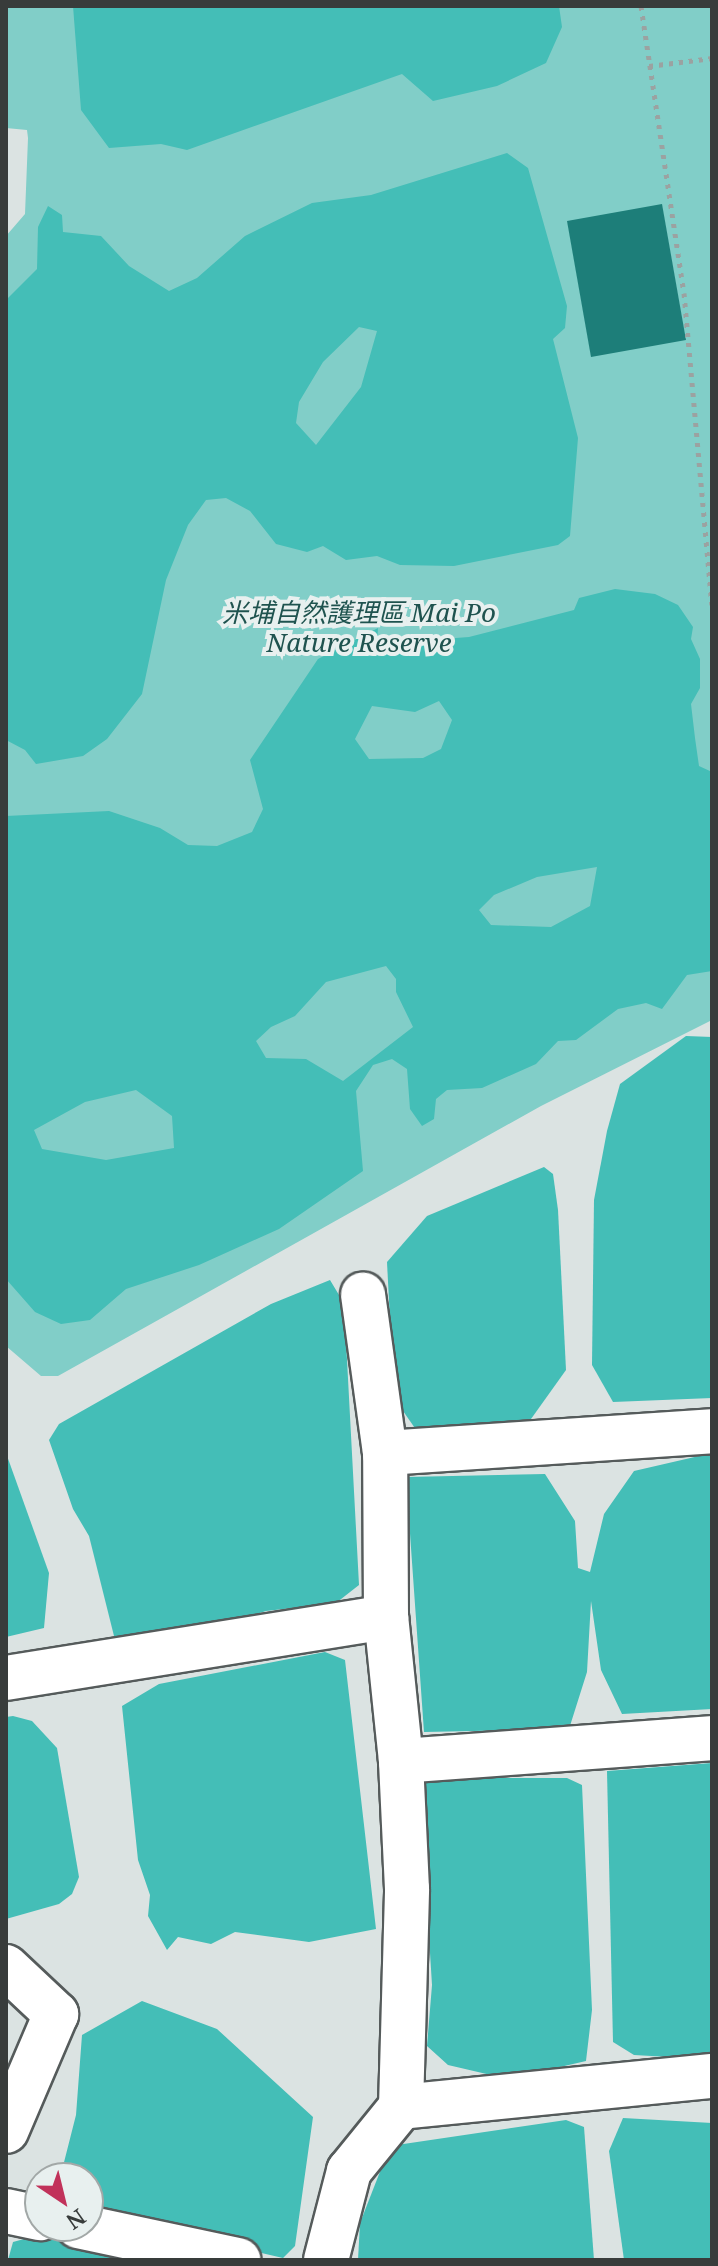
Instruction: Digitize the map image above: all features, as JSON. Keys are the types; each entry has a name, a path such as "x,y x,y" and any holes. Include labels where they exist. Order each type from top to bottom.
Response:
{"lane":[{"path":"326,2260 349,2171 401,2107 407,1889 401,1761 386,1617 385,1453 363,1295"},
{"path":"385,1453 712,1431"},
{"path":"6,1678 386,1617"},
{"path":"401,1761 712,1738"},
{"path":"6,1967 56,2014 6,2131"},
{"path":"401,2107 712,2076"},
{"path":"104,2232 238,2260"}],"path":[{"path":"641,6 684,293 712,605"},
{"path":"649,66 712,58"}],"green space":[{"name":"米埔自然護理區 Mai Po Nature Reserve","path":"6,6 712,6 712,1020 541,1106 58,1376 41,1376 6,1346 6,236 25,214 28,138 27,130 6,128"}],"shaded area":[{"path":"73,6 559,6 562,27 546,63 497,86 433,101 402,74 187,150 161,144 109,148 81,110"},
{"path":"507,153 528,168 567,306 565,328 553,339 578,438 570,536 558,545 454,566 400,565 377,556 346,560 323,546 307,552 276,544 250,511 226,498 206,500 188,525 166,580 142,694 107,739 83,756 36,764 25,750 6,740 6,300 37,269 38,227 48,206 62,215 63,232 101,236 129,266 169,291 197,278 245,236 312,203 371,195","holes":["359,327 377,331 361,387 316,445 296,423 299,402 323,362"]},
{"path":"615,589 655,594 678,605 693,627 691,639 700,659 700,688 691,704 695,738 699,766 712,772 712,971 687,975 662,1009 646,1003 618,1009 576,1040 558,1041 536,1064 482,1088 447,1090 436,1099 434,1119 422,1126 410,1109 407,1069 392,1059 373,1065 356,1091 363,1171 279,1229 199,1265 126,1289 90,1320 61,1324 35,1312 6,1279 6,816 109,811 160,828 188,845 217,846 252,832 263,809 250,760 318,659 378,628 377,644 469,637 574,610 579,598","holes":["439,701 452,720 441,749 423,758 369,759 355,739 372,706 415,712","597,867 590,906 551,927 491,925 479,910 494,895 537,877","386,966 396,979 396,992 413,1027 343,1081 306,1059 266,1058 256,1041 271,1027 295,1016 326,982","136,1090 172,1116 174,1148 106,1160 42,1149 34,1130 85,1102"]},
{"path":"686,1036 712,1037 712,1398 613,1402 592,1365 594,1200 607,1131 620,1084"},
{"path":"544,1167 553,1174 558,1210 566,1370 531,1419 419,1434 394,1398 387,1262 427,1216"},
{"path":"330,1280 342,1300 346,1341 359,1585 336,1603 266,1611 137,1650 114,1636 89,1536 73,1509 49,1440 59,1424 271,1304"},
{"path":"6,1453 49,1573 44,1628 6,1637"},
{"path":"712,1453 712,1709 622,1714 601,1670 591,1601 587,1672 569,1729 424,1732 406,1477 545,1474 575,1521 578,1568 590,1572 604,1514 634,1471"},
{"path":"325,1652 345,1660 376,1929 309,1942 235,1932 211,1944 178,1937 167,1950 148,1916 150,1895 138,1860 122,1706 159,1684"},
{"path":"6,1717 32,1721 57,1748 79,1877 72,1894 59,1904 6,1919"},
{"path":"712,1763 712,2055 704,2059 634,2055 613,2042 607,1771"},
{"path":"428,1778 567,1778 582,1785 592,2010 586,2061 508,2079 448,2065 427,2046 432,1985 420,1793"},
{"path":"142,2001 217,2029 313,2117 295,2246 283,2258 104,2216 104,2162 64,2162 76,2115 82,2035"},
{"path":"623,2118 712,2123 712,2260 624,2260 609,2151"},
{"path":"566,2120 584,2127 594,2260 358,2260 360,2223 390,2146"},
{"path":"24,2239 24,2242 92,2242 167,2260 8,2260 13,2242"}],"building":[{"path":"662,204 686,340 591,357 567,221"}]}
